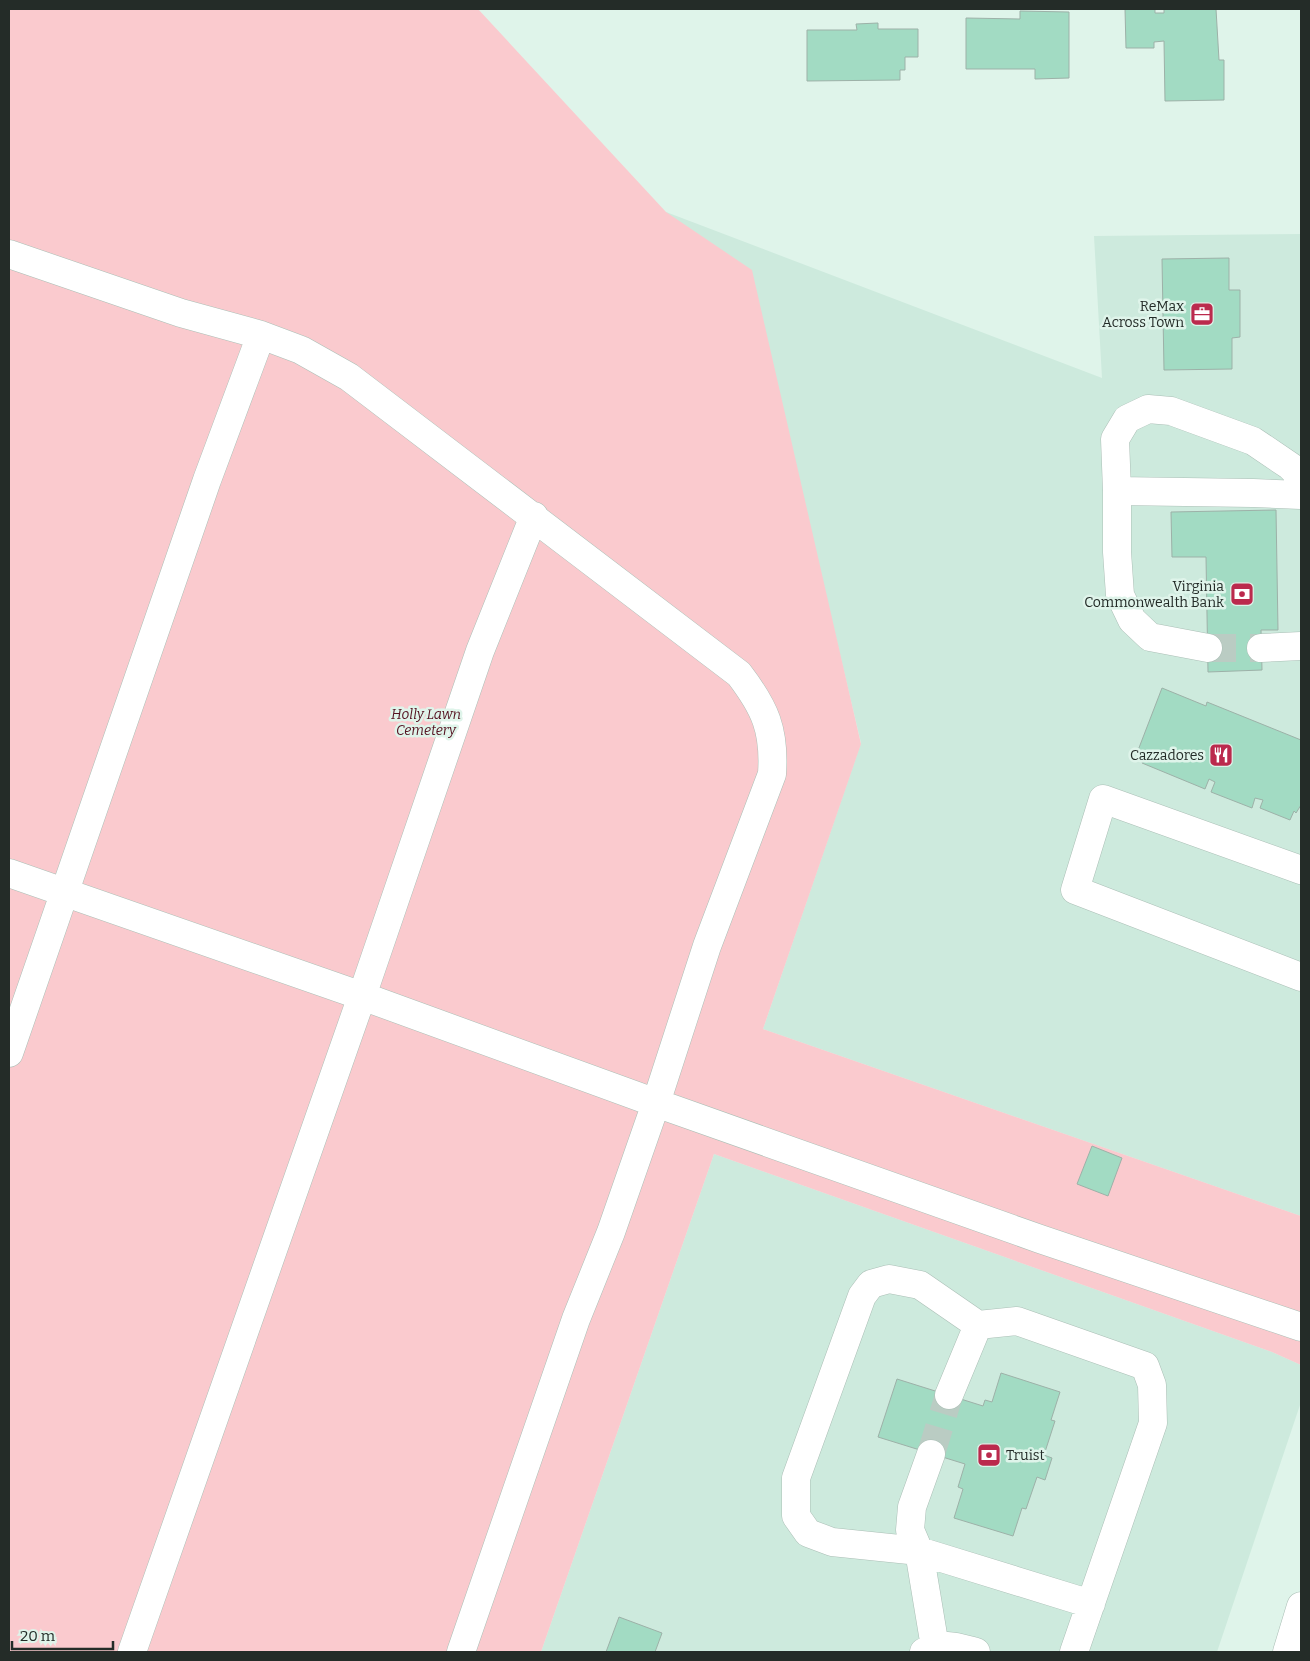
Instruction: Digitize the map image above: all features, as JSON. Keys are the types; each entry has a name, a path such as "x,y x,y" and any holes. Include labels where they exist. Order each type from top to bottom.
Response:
{"main road":[{"path":"9,254 181,313 261,335 301,350 349,377 739,674 758,698 770,726 774,756 772,774 707,946 656,1103 611,1232 576,1319 461,1652"},
{"path":"9,1053 66,893 207,480 261,335"},
{"path":"1208,648 1150,637 1132,620 1120,596 1117,552 1118,491 1115,439 1127,419 1148,409 1171,411 1253,441 1290,466 1301,477"},
{"path":"1118,491 1301,495"},
{"path":"132,1652 362,996 480,651 534,516"},
{"path":"1261,648 1301,646"},
{"path":"1301,870 1103,799 1075,890 1301,977"},
{"path":"9,873 362,996 656,1103 1021,1232 1301,1328"},
{"path":"1074,1652 1091,1604 1153,1423 1152,1385 1145,1366 1017,1321 978,1324 920,1285 889,1279 871,1284 862,1296 796,1478 796,1516 808,1533 832,1542 919,1551 1091,1604"},
{"path":"948,1395 978,1324"},
{"path":"931,1454 912,1507 910,1530 919,1551 930,1649 951,1644 976,1652"},
{"path":"1287,1652 1301,1606"}],"shaded area":[{"path":"666,212 1102,378 1094,236 1301,234 1301,1216 763,1029 861,743 815,549"},
{"path":"714,1154 1272,1352 1301,1365 1301,1402 1217,1652 541,1652"}],"green space":[{"name":"Holly Lawn Cemetery","path":"9,9 478,9 666,212 752,270 861,744 763,1029 1301,1216 1301,1365 1272,1352 714,1154 541,1652 9,1652"}],"building":[{"path":"1125,9 1155,9 1155,13 1164,13 1164,9 1216,9 1219,60 1224,60 1224,100 1165,101 1164,41 1154,42 1154,48 1126,48"},
{"path":"1020,11 1069,12 1069,78 1035,79 1035,69 966,69 966,18 1020,19"},
{"path":"878,23 878,29 918,29 918,57 905,57 905,70 900,70 900,80 807,81 807,30 857,30 856,24"},
{"name":"ReMax Across Town","path":"1229,258 1229,290 1240,290 1240,337 1232,338 1232,369 1164,370 1162,259"},
{"name":"Virginia Commonwealth Bank","path":"1276,510 1278,630 1261,630 1262,670 1208,672 1206,557 1172,557 1171,512"},
{"name":"Cazzadores","path":"1162,688 1206,706 1207,702 1301,740 1301,805 1296,813 1294,811 1290,820 1260,808 1263,800 1255,798 1252,808 1211,792 1215,782 1209,779 1205,789 1142,763 1145,756 1137,753"},
{"path":"1092,1146 1122,1158 1108,1196 1077,1184"},
{"name":"Truist","path":"1001,1373 1060,1392 1051,1420 1055,1421 1044,1455 1052,1458 1045,1480 1037,1477 1026,1509 1022,1508 1013,1536 954,1518 963,1489 958,1487 965,1464 878,1437 897,1379 983,1406 985,1400 992,1402"},
{"path":"619,1617 662,1633 655,1652 606,1652"}],"tunnel":[{"path":"1208,648 1261,648"},
{"path":"931,1454 949,1395"}],"place":[{"name":"ReMax Across Town","path":"1202,314"},
{"name":"Virginia Commonwealth Bank","path":"1242,594"},
{"name":"Cazzadores","path":"1221,755"},
{"name":"Truist","path":"989,1455"}]}
